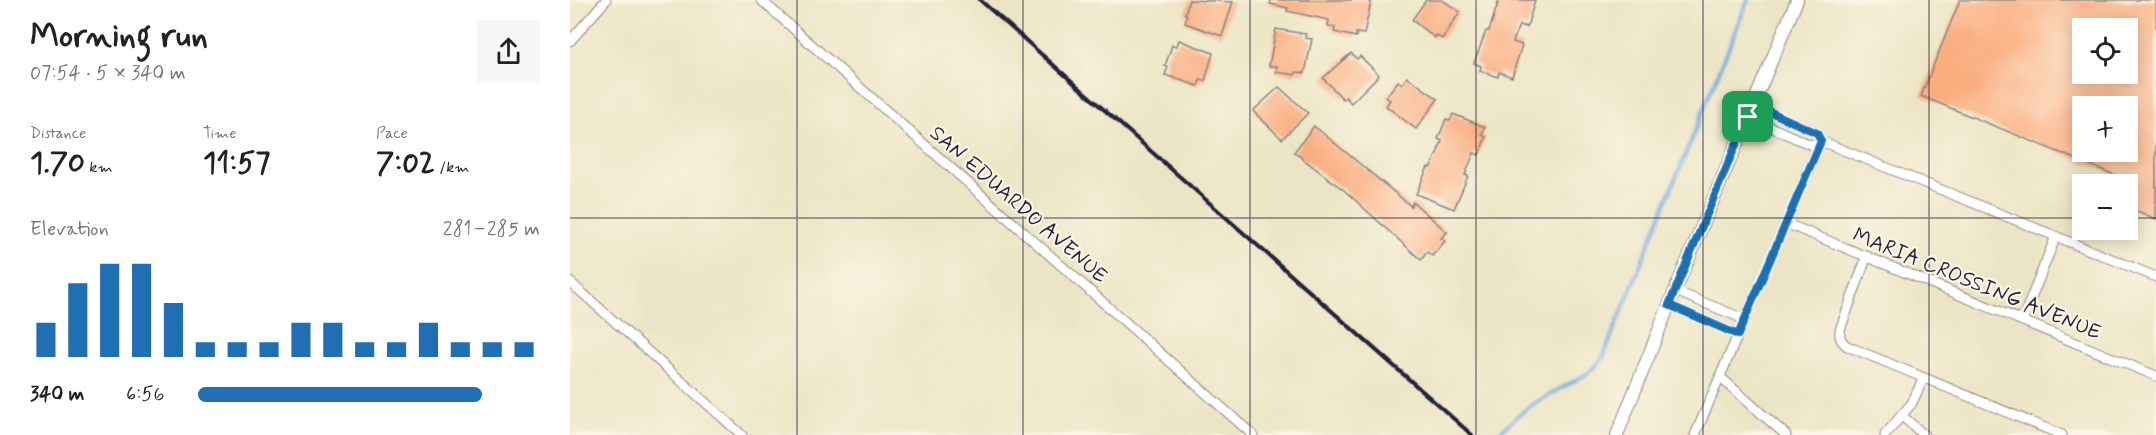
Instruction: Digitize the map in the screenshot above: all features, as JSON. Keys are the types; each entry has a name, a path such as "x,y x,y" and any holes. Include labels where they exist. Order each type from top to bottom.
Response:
{"street":[{"path":"570,41 606,0"},
{"name":"SAN EDUARDO AVENUE","path":"761,0 1253,435"},
{"path":"1617,435 1797,0"},
{"path":"1753,104 1817,133 1821,141"},
{"path":"1748,117 1811,144 1821,141 2156,277"},
{"path":"1695,435 1821,141"},
{"name":"MARIA CROSSING AVENUE","path":"1785,223 2156,376"},
{"path":"2022,321 2056,236"},
{"path":"1867,256 1840,330 1839,336 1842,342 2062,435"},
{"path":"570,282 742,435"},
{"path":"1675,291 1744,319"},
{"path":"1669,305 1738,335"},
{"path":"1720,377 1786,435"},
{"path":"1885,435 1912,403 1923,378"},
{"path":"1902,416 1924,435"}],"building":[{"path":"1189,0 1233,2 1222,36 1185,23"},
{"path":"1271,0 1364,0 1371,2 1364,34 1356,33 1356,37 1334,32 1335,28 1328,26 1329,20 1287,11 1288,8 1270,4"},
{"path":"1426,0 1442,0 1460,12 1442,39 1436,35 1435,38 1412,20"},
{"path":"1499,0 1535,0 1527,27 1519,25 1513,42 1522,45 1512,77 1499,72 1498,77 1480,71 1481,66 1474,63 1486,31 1489,31"},
{"path":"1960,0 2156,0 2156,219 2138,212 2138,174 2112,174 2083,162 2138,162 2138,96 2072,96 2072,158 1921,96"},
{"path":"1276,29 1306,34 1305,38 1312,39 1305,73 1296,72 1295,75 1276,72 1277,66 1269,66"},
{"path":"1179,40 1213,53 1205,81 1200,80 1198,86 1165,75 1168,67 1165,66 1172,45 1177,46"},
{"path":"1351,53 1357,59 1360,56 1379,75 1351,103 1346,97 1343,99 1323,78"},
{"path":"1407,77 1438,99 1416,129 1386,106 1390,100 1386,97 1398,81 1402,84"},
{"path":"1279,87 1308,113 1282,139 1253,111"},
{"path":"1453,114 1485,127 1482,135 1486,137 1479,155 1474,153 1465,175 1468,176 1454,209 1416,194 1442,141 1438,139 1446,119 1450,121"},
{"path":"1314,126 1411,206 1413,202 1447,232 1441,238 1445,241 1432,256 1427,252 1421,260 1345,191 1294,152"}],"waterway":[{"path":"1496,435 1527,408 1588,373 1602,360 1748,0"}],"railway":[{"path":"980,0 1472,435"}],"route":[{"path":"1753,104 1817,133 1821,141 1738,335 1669,305 1748,117 1753,104"}]}
